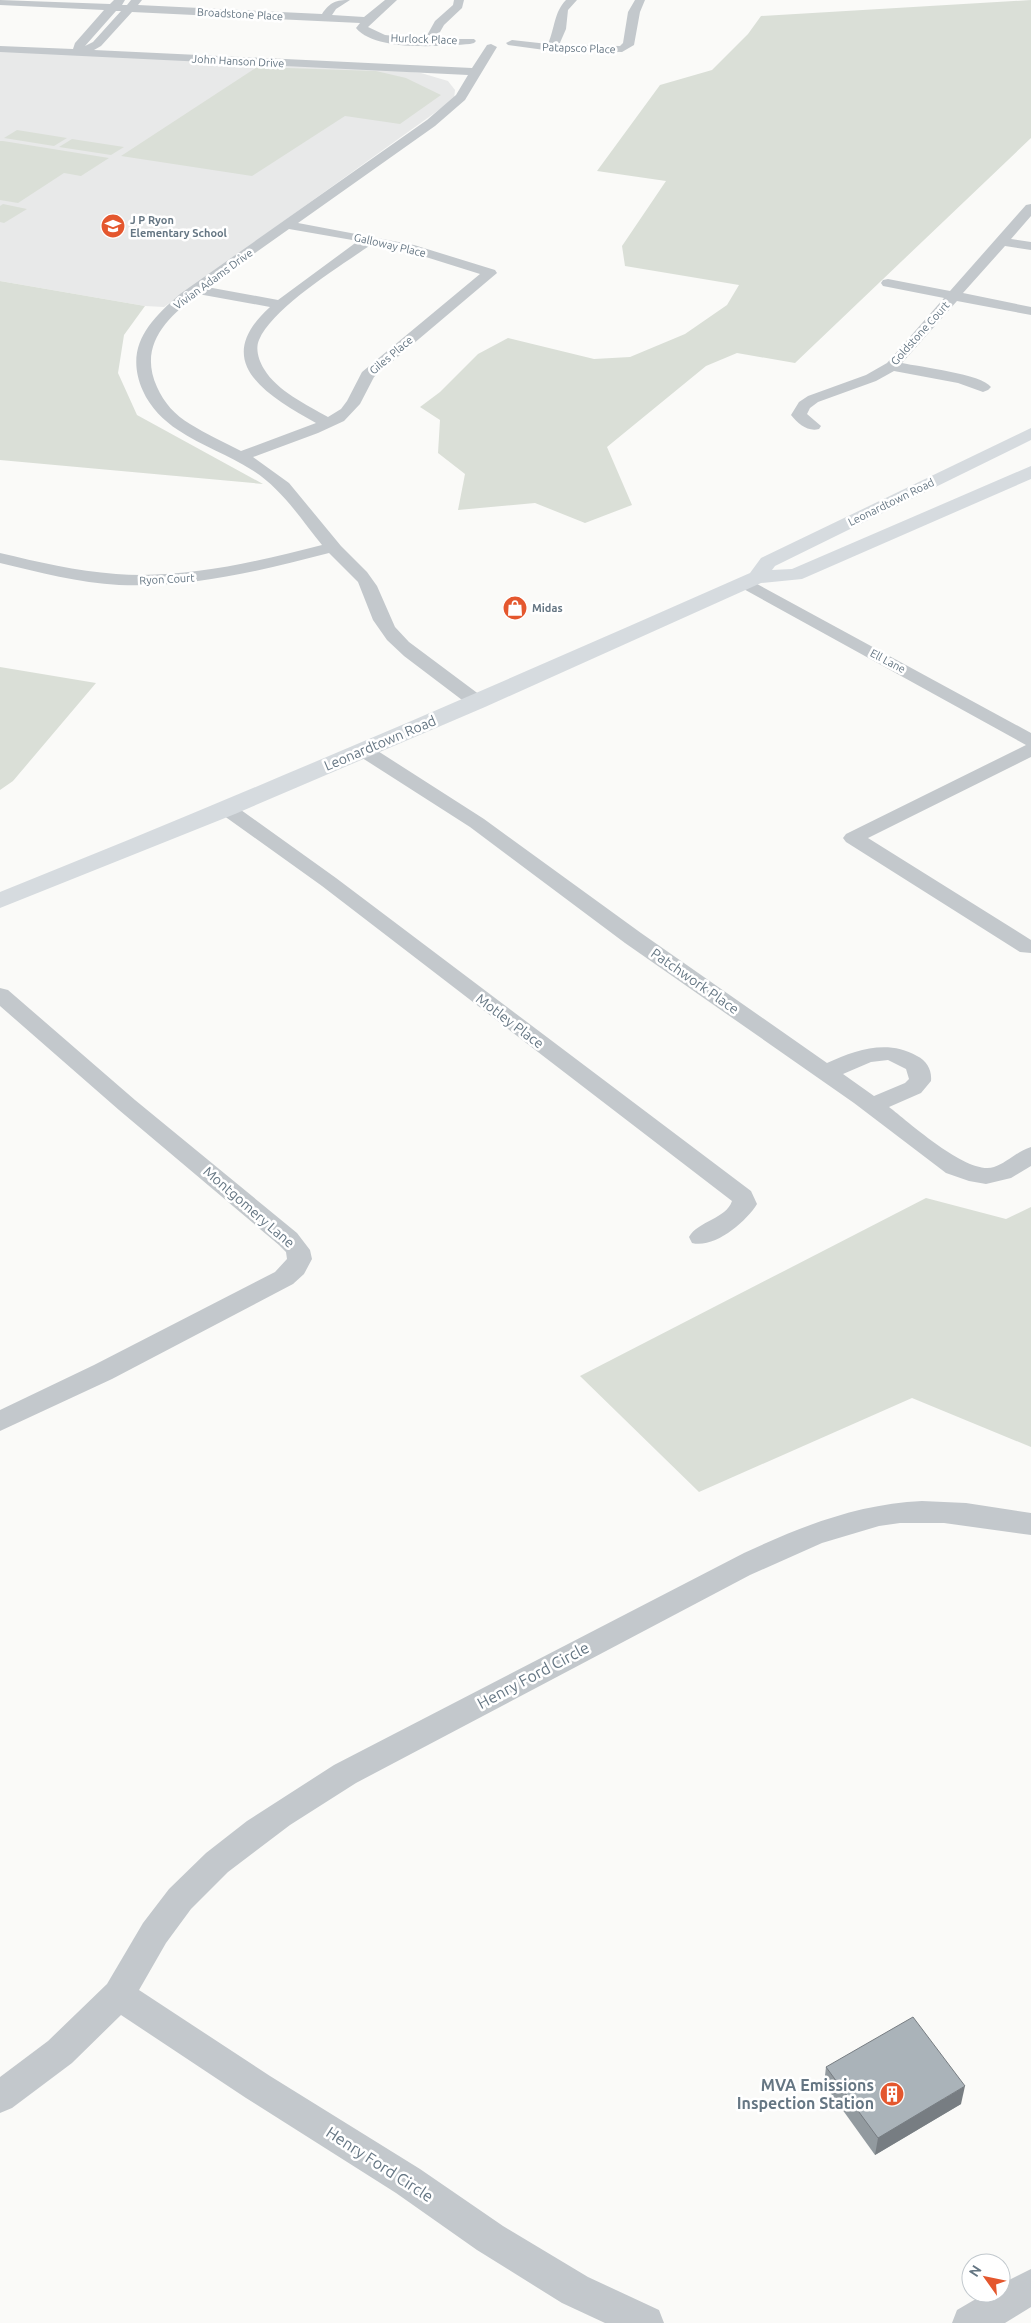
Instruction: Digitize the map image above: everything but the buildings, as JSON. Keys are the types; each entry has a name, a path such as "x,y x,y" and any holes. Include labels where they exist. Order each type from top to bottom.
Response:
{"highway":[{"name":"Leonardtown Road","path":"751,580 768,562 1031,433"},
{"name":"Leonardtown Road","path":"0,901 227,809 477,702 751,580 795,575 1031,472"}],"street":[{"path":"325,18 332,7 345,0"},
{"path":"367,20 392,0"},
{"path":"429,41 439,23 458,6 459,0"},
{"path":"552,48 560,29 563,9 572,0"},
{"name":"Patapsco Place","path":"491,47 512,43 552,48 622,49 628,45 634,12 640,0"},
{"name":"Broadstone Place","path":"0,2 134,4 367,20"},
{"path":"116,4 79,45 79,53 97,44 134,4"},
{"name":"Hurlock Place","path":"367,20 362,28 368,34 398,39 470,41 477,45 491,47"},
{"path":"470,41 473,36 482,33"},
{"path":"502,33 515,38 512,43"},
{"name":"Vivian Adams Drive","path":"477,702 399,643 385,625 377,600 366,581 332,547 305,511 277,481 262,468 242,456 193,433 173,421 153,398 145,380 143,357 148,339 164,316 195,289 432,124 461,97 491,47"},
{"name":"John Hanson Drive","path":"0,49 476,72"},
{"name":"Goldstone Court","path":"813,426 799,415 804,405 813,399 871,378 892,366 1031,208"},
{"name":"Galloway Place","path":"288,225 370,239 490,273"},
{"path":"328,423 285,397 259,375 251,358 251,341 264,321 281,305 370,239"},
{"path":"1002,241 1031,246"},
{"name":"Giles Place","path":"242,456 328,423 345,413 361,391 367,375 490,273"},
{"path":"888,283 1031,311"},
{"path":"195,289 281,305"},
{"path":"892,366 962,380 983,387"},
{"name":"Ryon Court","path":"0,558 100,578 166,580 224,573 332,547"},
{"name":"Ell Lane","path":"751,580 1031,741"},
{"name":"Patchwork Place","path":"363,750 477,824 633,938 871,1106 935,1154 971,1175 985,1177 999,1176 1031,1155"},
{"path":"1031,750 853,838 1028,947 1031,946"},
{"name":"Motley Place","path":"227,809 328,882 742,1197 745,1204 733,1218 701,1237"},
{"name":"Montgomery Lane","path":"0,995 127,1105 288,1239 298,1249 300,1258 294,1269 284,1278 103,1372 0,1421"},
{"path":"825,1073 866,1056 881,1053 903,1057 921,1071 920,1081 913,1088 871,1106"},
{"name":"Henry Ford Circle","path":"0,2097 60,2052 119,1995 150,1938 180,1899 210,1869 298,1802 432,1728 740,1567 805,1538 858,1520 930,1512 989,1516 1031,1524"},
{"name":"Henry Ford Circle","path":"119,1995 258,2087 408,2181 515,2254 575,2290 646,2323"},
{"path":"970,2323 1031,2287"}],"shaded area":[{"path":"1031,0 1031,138 795,363 737,353 706,366 607,447 632,505 585,523 535,503 458,510 465,474 438,453 440,420 420,407 440,392 478,354 508,338 594,359 630,357 685,334 727,305 739,285 625,266 622,246 666,181 597,171 660,85 712,70 748,34 761,16"},
{"path":"0,51 391,70 421,73 448,81 455,90 454,99 164,307 145,306 0,281"},
{"path":"257,67 376,71 406,78 441,95 400,124 345,116 252,176 121,156"},
{"path":"17,130 67,138 54,146 4,138"},
{"path":"72,139 124,147 111,155 59,147"},
{"path":"0,141 109,158 81,176 64,173 18,203 0,200"},
{"path":"3,204 27,209 4,223 0,222 0,206"},
{"path":"0,281 145,306 124,335 118,373 137,415 263,484 0,460"},
{"path":"0,667 96,683 13,781 0,790"},
{"path":"926,1198 1006,1219 1031,1207 1031,1447 912,1398 699,1492 580,1376"}],"place":[{"name":"J P Ryon Elementary School","path":"113,226"},
{"name":"Midas","path":"515,608"},
{"name":"MVA Emissions Inspection Station","path":"892,2094"}]}
